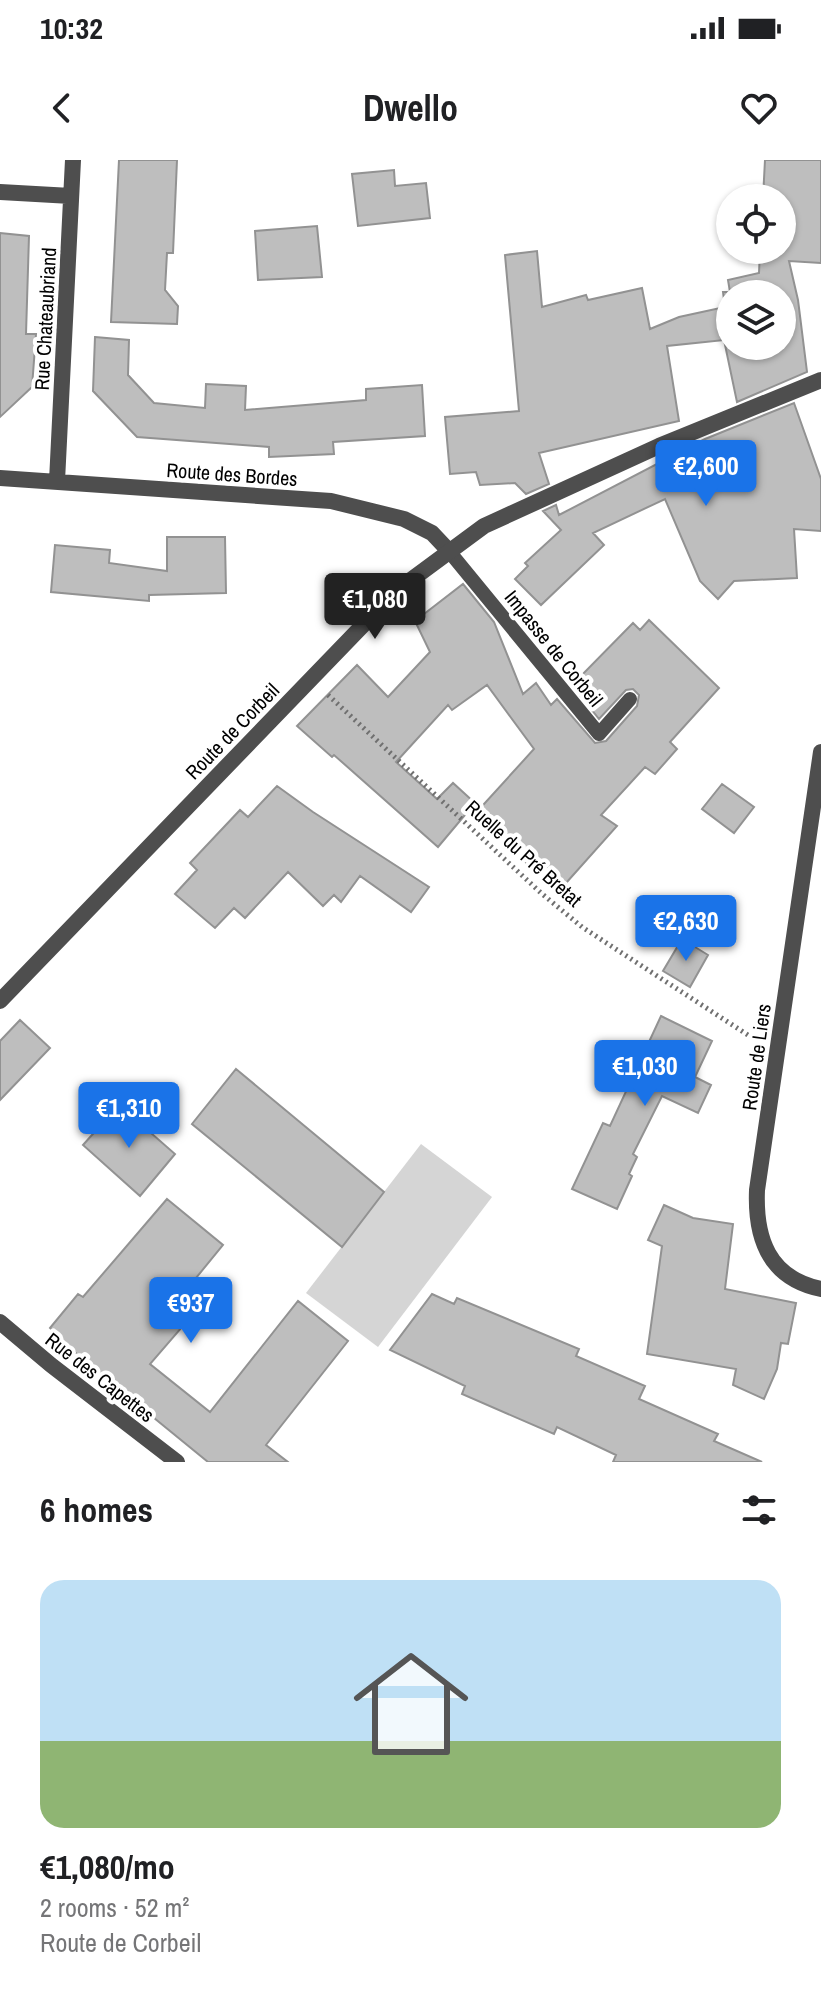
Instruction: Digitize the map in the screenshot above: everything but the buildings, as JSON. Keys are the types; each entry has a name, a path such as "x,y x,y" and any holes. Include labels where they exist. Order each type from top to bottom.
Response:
{"street":[{"name":"Rue Chateaubriand","path":"57,481 73,160"},
{"path":"0,192 71,196"},
{"name":"Route de Corbeil","path":"0,1001 396,591 448,550 484,526 560,489 821,380"},
{"name":"Route des Bordes","path":"0,478 331,501 404,519 432,533 448,550"},
{"name":"Route de Liers","path":"821,752 757,1190 756,1221 763,1245 778,1267 807,1286 821,1289"},
{"name":"Rue des Capettes","path":"0,1322 177,1462"}],"lane":[{"name":"Impasse de Corbeil","path":"448,550 599,734 630,699"}],"path":[{"name":"Ruelle du Pré Bretat","path":"311,679 541,893 582,927 751,1038 778,1047"}],"shaded area":[{"path":"421,1144 492,1197 378,1347 306,1293"}]}
